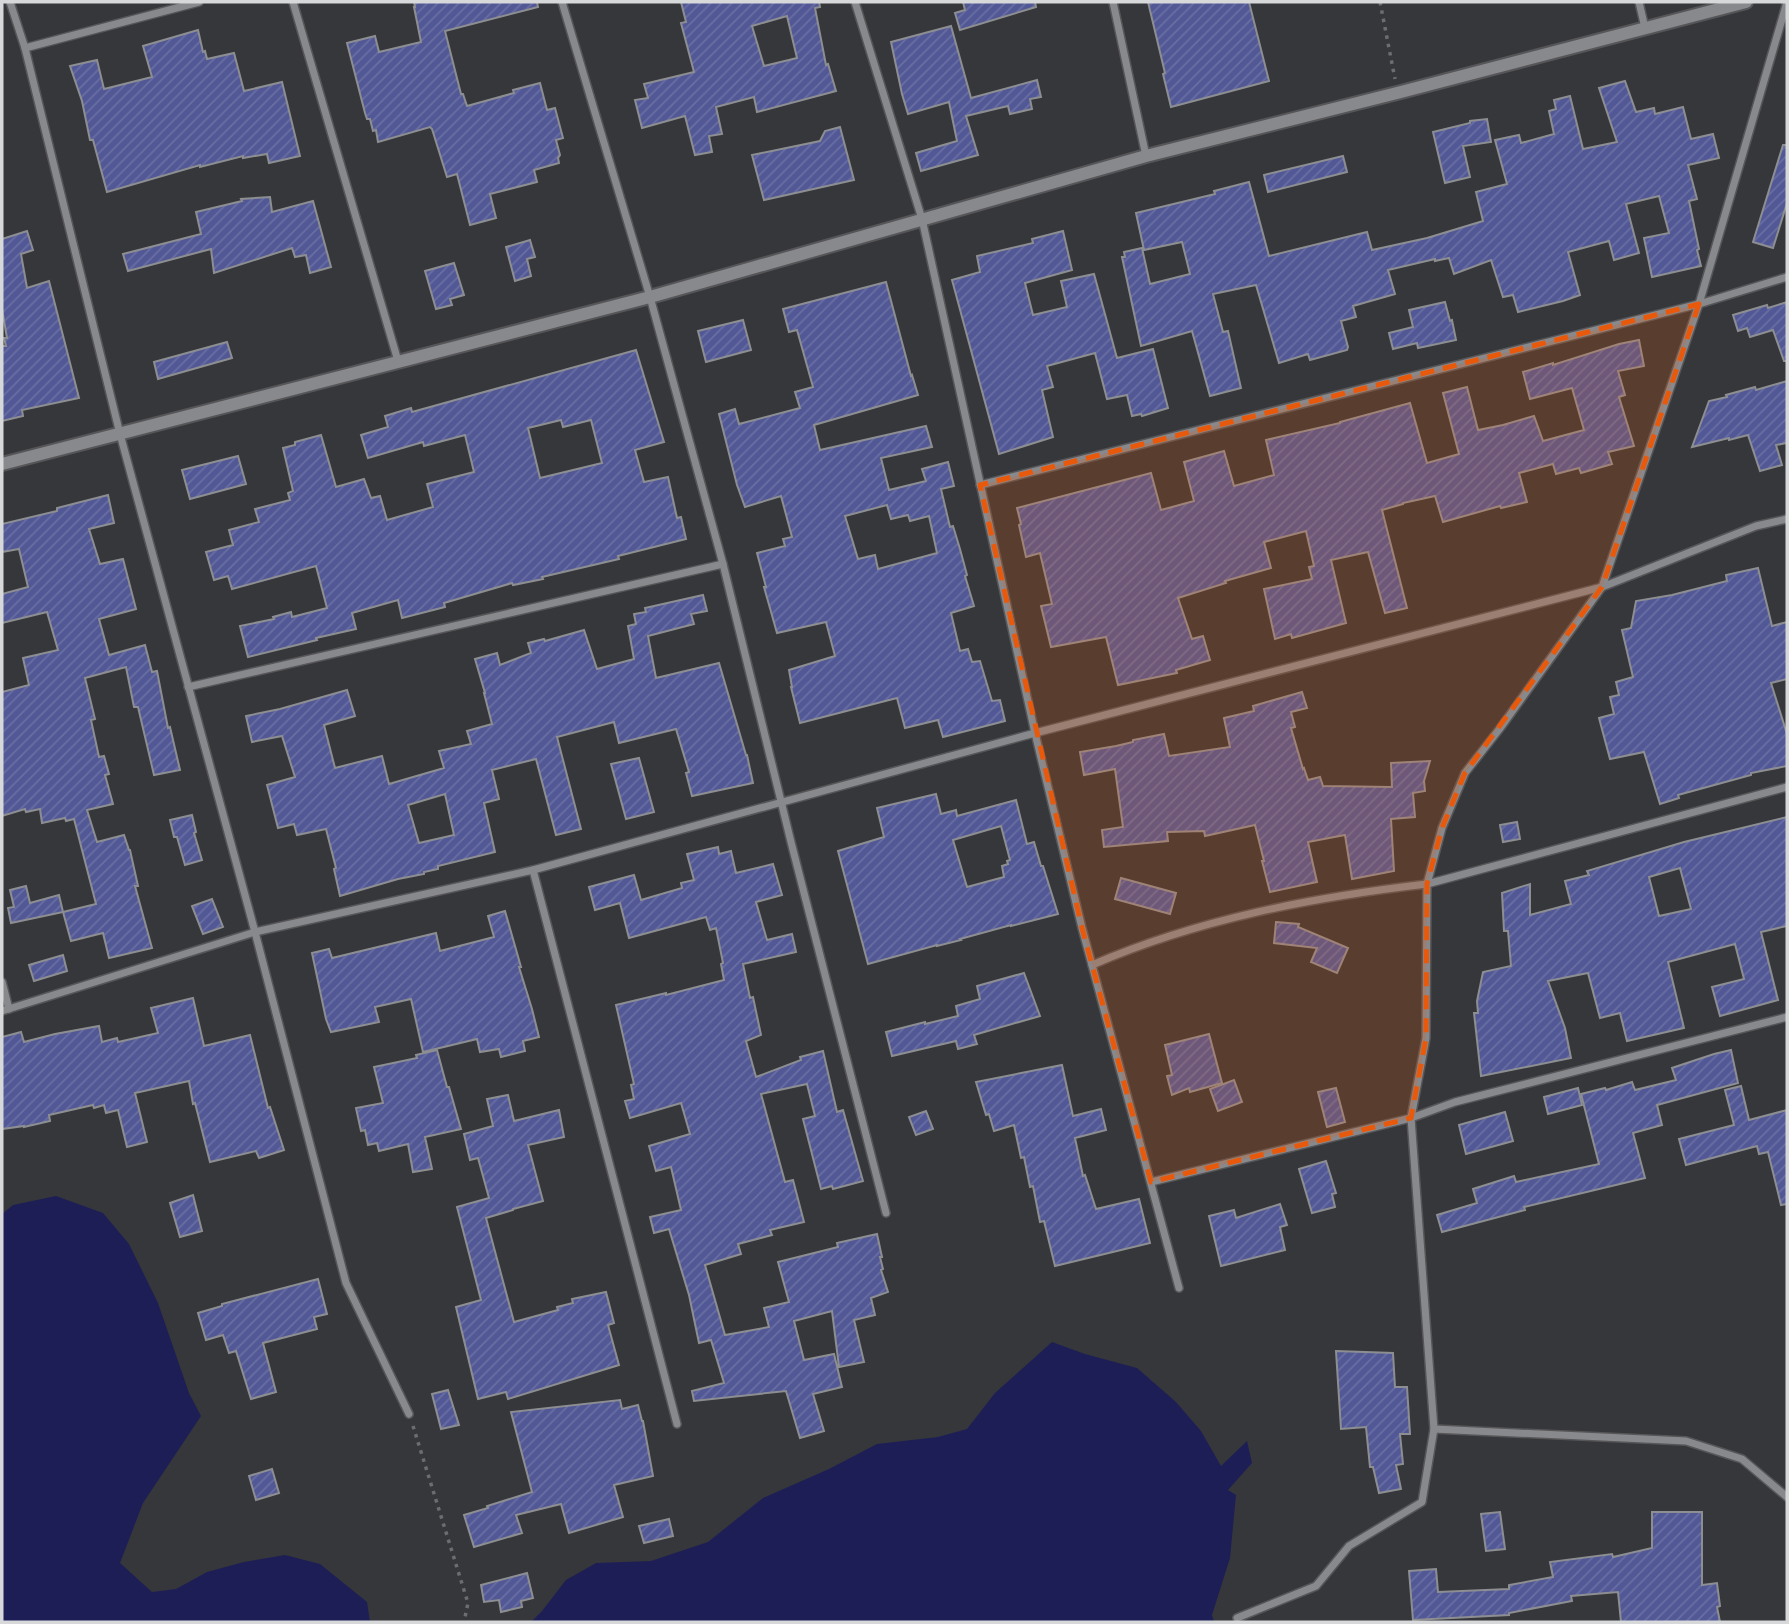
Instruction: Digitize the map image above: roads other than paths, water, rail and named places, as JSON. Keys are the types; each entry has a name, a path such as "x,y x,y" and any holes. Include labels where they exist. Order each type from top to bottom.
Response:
{"street":[{"path":"10,2 25,48 120,434 255,932 346,1283 409,1414"},
{"path":"25,48 199,2"},
{"path":"293,2 397,361"},
{"path":"562,2 650,297 723,564 886,1213"},
{"path":"855,2 922,219 1035,733 1093,965 1179,1288"},
{"path":"1113,2 1146,156"},
{"path":"1639,2 1646,28"},
{"path":"2,464 650,297 1146,156 1746,2"},
{"path":"1237,1618 1316,1586 1349,1546 1422,1502 1434,1429 1411,1118 1426,1038 1427,884 1441,828 1465,773 1602,587 1699,304 1787,2"},
{"path":"980,485 1699,304 1787,277"},
{"path":"2,982 5,1010 255,932 533,870 1035,733 1602,587 1756,526 1787,519"},
{"path":"188,687 723,564"},
{"path":"1093,965 1127,950 1241,916 1298,903 1427,884 1787,787"},
{"path":"533,870 677,1424"},
{"path":"1151,1182 1411,1118 1455,1102 1787,1017"},
{"path":"1434,1429 1686,1441 1742,1460 1787,1497"}]}
